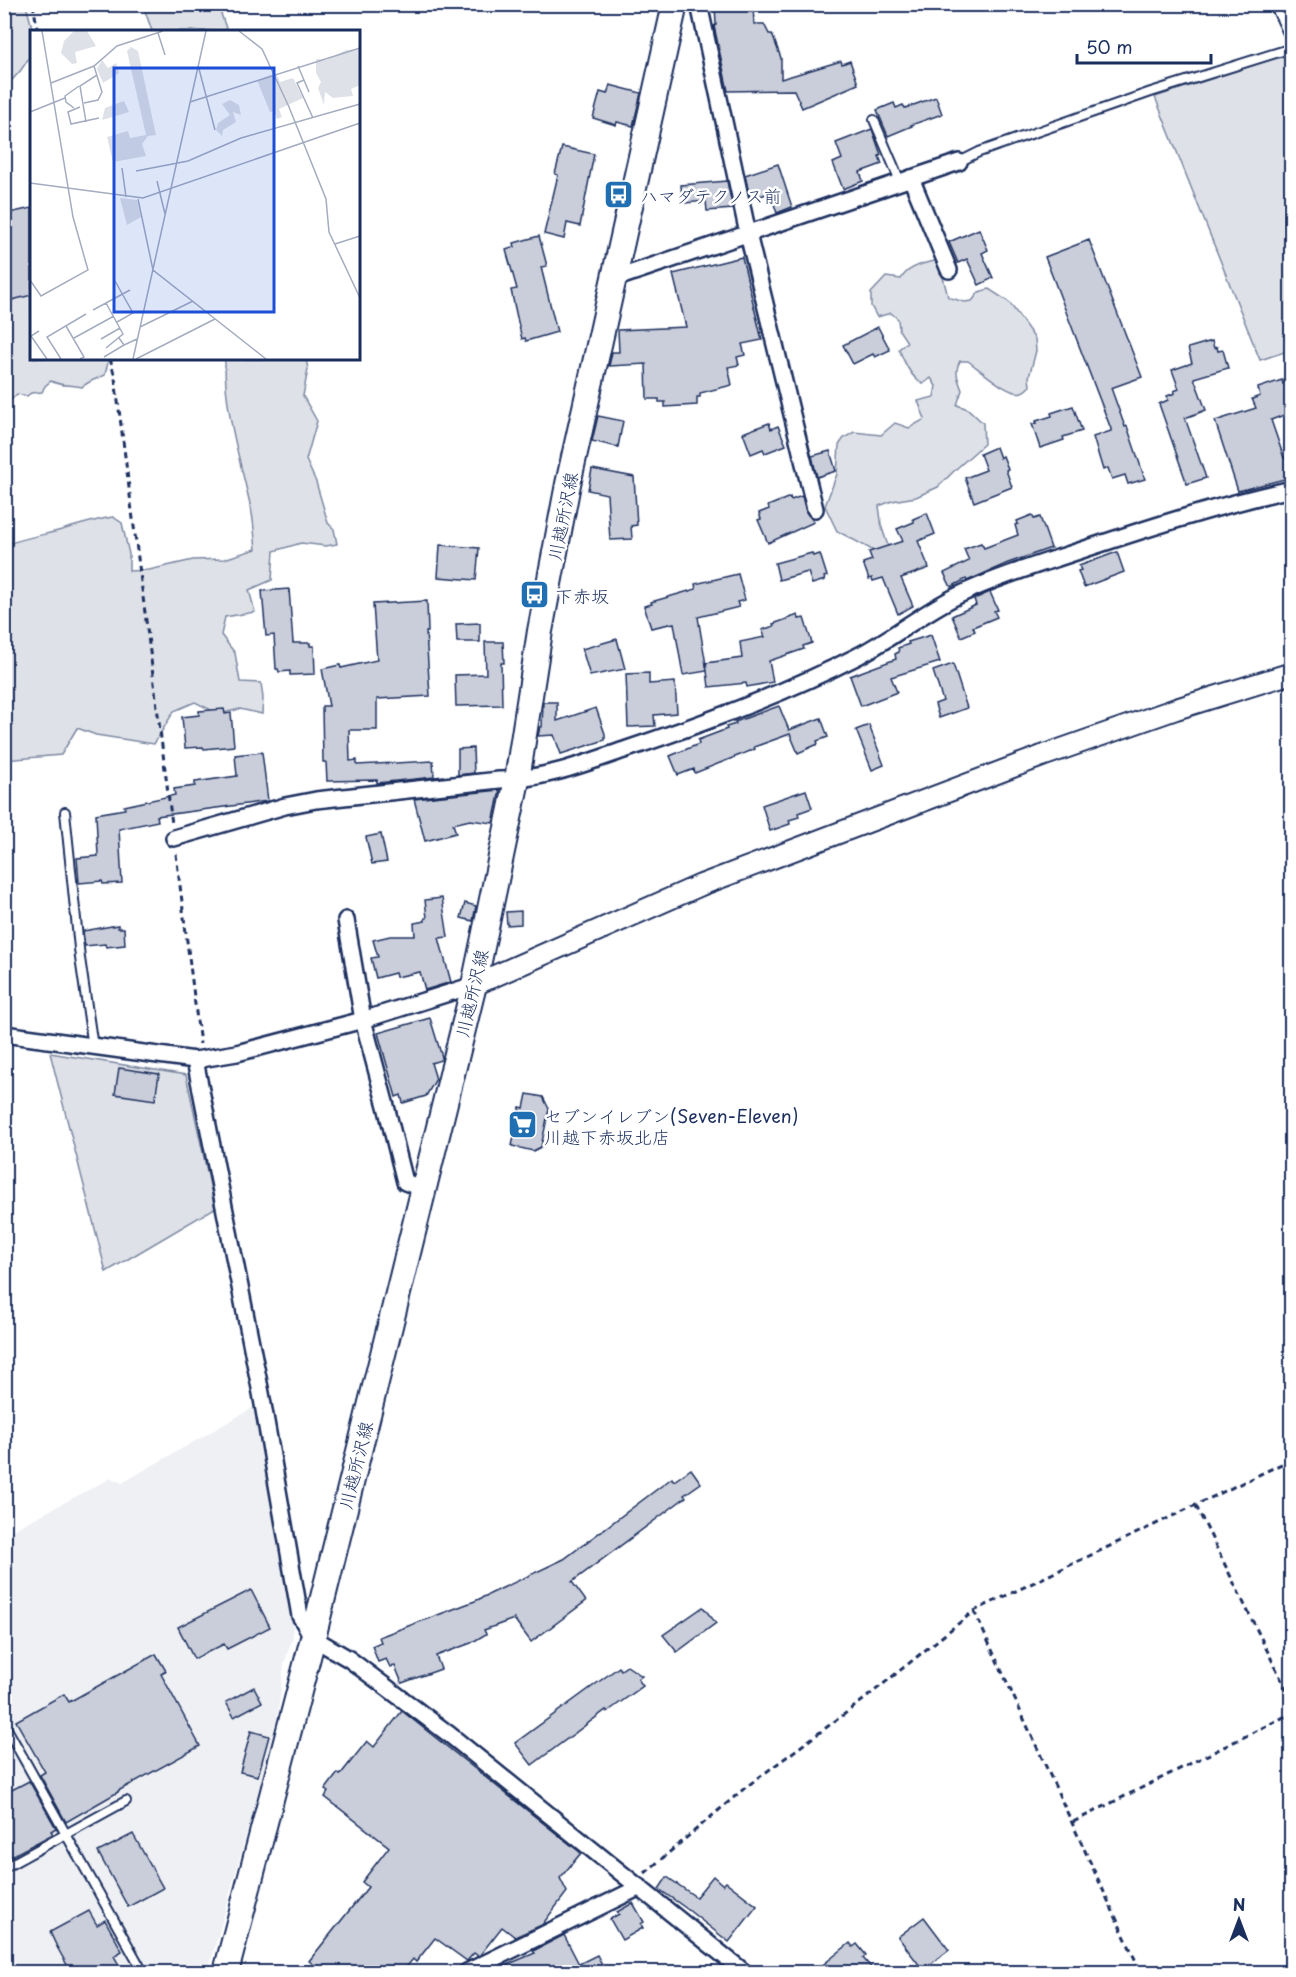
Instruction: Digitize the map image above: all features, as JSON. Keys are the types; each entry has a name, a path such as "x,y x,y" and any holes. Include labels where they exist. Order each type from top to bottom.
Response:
{"main road":[{"name":"川越所沢線","path":"226,1972 313,1638 474,985 517,780 553,561 675,4"}],"street":[{"path":"699,4 748,234 815,509"},
{"path":"614,279 959,162"},
{"path":"906,180 949,270"},
{"path":"174,838 285,806 316,800 517,780 595,760 674,733 789,688 859,655 958,595 1026,569 1212,508 1292,489"},
{"path":"4,1034 199,1059 237,1053 363,1020 474,985 701,885 1042,756 1176,709 1292,673"},
{"path":"346,920 363,1020 405,1182 423,1189"},
{"path":"199,1059 300,1616 313,1638 349,1659 450,1735 744,1972"},
{"path":"467,1972 637,1884"}],"lane":[{"path":"1274,4 1292,42"},
{"path":"959,162 980,152 1151,92 1292,48"},
{"path":"874,120 906,180"},
{"path":"65,812 80,958 93,1047"},
{"path":"6,1727 143,1972"},
{"path":"4,1868 126,1801"}],"path":[{"path":"33,4 39,30"},
{"path":"110,360 115,378 130,511 174,838 199,1059"},
{"path":"637,1884 746,1786 862,1701 974,1611 1292,1459"},
{"path":"1196,1506 1292,1701"},
{"path":"974,1611 1141,1972"},
{"path":"1072,1822 1292,1713"}],"shaded area":[{"path":"5,4 26,5 33,30 30,30 30,56 5,88"},
{"path":"143,5 218,5 227,30 152,30"},
{"path":"1291,53 1291,350 1260,360 1155,97"},
{"path":"935,261 940,265 948,297 964,302 972,301 979,292 989,289 1009,302 1035,339 1036,351 1029,377 1030,386 1022,392 1010,390 968,361 960,361 957,372 962,390 957,405 968,409 983,423 984,444 938,487 916,497 879,506 882,528 889,549 876,552 837,531 825,506 837,474 839,445 844,438 854,432 881,435 895,423 909,428 925,419 918,401 934,397 936,386 931,378 923,384 911,374 899,349 907,342 899,330 898,319 891,313 877,317 871,306 871,293 886,277 901,279 911,269"},
{"path":"19,291 30,296 30,360 113,360 108,362 105,375 82,387 51,381 42,392 31,393 27,396 17,394 11,400 5,400 4,294"},
{"path":"225,360 306,360 308,369 303,396 317,421 306,460 316,482 328,523 334,529 337,544 326,546 301,543 274,551 272,580 249,590 255,612 225,617 221,635 235,653 240,682 261,683 262,714 240,709 219,714 195,702 174,711 154,744 96,735 77,728 61,755 5,760 5,545 113,517 122,523 129,554 129,571 149,570 193,560 224,559 256,549 253,520 237,450 225,377"},
{"path":"50,1053 186,1075 215,1208 106,1272"},
{"path":"256,1406 292,1602 293,1637 284,1664 278,1713 262,1778 208,1972 5,1972 5,1534 111,1478 122,1483"}],"building":[{"path":"715,4 753,4 754,24 764,24 769,34 772,34 781,58 781,79 841,61 842,64 850,61 858,84 802,108 794,90 728,91 714,26 716,25"},
{"path":"610,85 641,93 633,126 617,122 616,125 593,118 600,92 607,94"},
{"path":"936,97 942,114 888,136 877,110 894,103 896,108 903,105 905,108"},
{"path":"872,129 882,164 860,172 863,181 843,189 833,163 842,159 836,143"},
{"path":"562,147 594,154 580,226 567,223 564,239 544,234"},
{"path":"778,164 792,207 777,213 770,193 750,199 745,175"},
{"path":"727,181 733,209 707,211 706,201 685,203 682,200 681,185"},
{"path":"30,208 30,296 4,302 4,226 11,224 9,213"},
{"path":"979,229 988,250 982,253 993,278 979,285 967,259 958,263 949,242"},
{"path":"539,236 547,266 541,267 557,332 526,341 525,338 522,339 518,322 511,290 517,289 506,250 515,247 514,243"},
{"path":"1089,240 1142,377 1111,388 1145,479 1128,484 1125,475 1112,479 1108,468 1103,470 1093,437 1111,431 1111,429 1045,257"},
{"path":"742,257 762,340 742,344 745,355 737,357 739,365 728,367 732,385 700,393 700,397 697,397 697,405 665,407 665,402 659,402 659,399 647,399 646,364 609,366 612,352 619,352 618,330 686,327 673,274"},
{"path":"878,327 890,350 875,357 873,354 853,364 843,345"},
{"path":"1212,341 1214,348 1217,347 1218,351 1223,350 1228,368 1194,378 1206,410 1185,418 1206,478 1187,484 1159,404 1168,400 1167,396 1179,389 1172,370 1192,363 1188,348"},
{"path":"1282,380 1283,384 1292,381 1292,412 1271,420 1284,458 1292,456 1292,477 1238,491 1215,421 1256,408 1252,399 1260,396 1258,388"},
{"path":"1073,406 1082,431 1040,448 1032,424 1052,416 1051,413"},
{"path":"598,416 623,421 618,447 592,441"},
{"path":"769,423 771,429 778,426 786,445 765,453 763,449 751,454 743,433"},
{"path":"996,447 1000,458 1003,456 1012,487 974,502 965,478 986,470 980,454"},
{"path":"830,451 836,471 817,477 812,456"},
{"path":"592,469 634,477 637,525 631,526 632,539 610,540 607,494 588,490"},
{"path":"802,496 806,512 814,522 768,543 758,520 761,519 759,513 769,509 768,506 790,497 791,500"},
{"path":"927,513 935,534 918,541 929,568 901,578 913,606 898,614 883,578 873,581 872,578 869,579 863,563 872,560 869,552 903,541 897,529 914,522 913,519"},
{"path":"1032,515 1034,519 1040,517 1051,548 967,581 966,579 951,587 944,573 969,561 964,549 981,543 984,548 1018,535 1015,525 1018,524 1017,521"},
{"path":"440,545 479,548 476,580 438,577"},
{"path":"1117,552 1124,572 1084,587 1078,571 1081,570 1079,566"},
{"path":"812,553 813,556 820,554 827,576 824,577 825,580 812,584 808,572 779,580 775,563"},
{"path":"738,574 745,600 737,602 739,607 698,617 707,671 683,675 674,623 651,628 644,606 696,589 695,584"},
{"path":"289,589 293,643 310,643 310,646 314,646 315,674 290,675 290,671 279,672 276,669 274,635 266,636 262,591"},
{"path":"990,592 998,610 994,611 997,617 973,627 975,631 961,637 952,616 976,605 974,599"},
{"path":"427,601 428,632 426,632 430,696 377,699 377,730 349,730 350,761 357,760 357,765 433,761 434,777 444,776 377,783 377,780 327,781 326,762 323,762 322,706 329,706 322,669 340,665 341,668 377,660 373,604"},
{"path":"798,615 799,619 804,618 812,643 803,646 804,649 769,661 773,682 747,687 746,683 709,687 706,663 742,658 740,642 765,637 762,630"},
{"path":"480,623 480,642 457,642 456,624"},
{"path":"931,635 940,662 891,677 897,692 861,706 850,676 896,659 895,654 899,652 898,648 909,644 908,642"},
{"path":"617,639 625,669 590,676 582,649"},
{"path":"485,642 503,642 502,705 456,706 455,675 486,674"},
{"path":"953,664 967,708 939,718 935,704 943,701 933,671"},
{"path":"649,673 649,684 675,682 677,713 654,715 655,726 628,727 626,674"},
{"path":"543,702 557,702 557,721 596,708 605,740 561,754 554,735 538,736 540,727 542,727"},
{"path":"779,706 789,730 821,718 828,737 798,753 790,734 695,773 694,769 678,775 670,756 699,744 698,740 727,729 726,727 736,724 735,722"},
{"path":"224,709 225,714 231,713 234,746 185,748 182,717 199,715 199,711"},
{"path":"869,725 884,765 872,770 856,730"},
{"path":"473,748 474,773 458,775 458,749"},
{"path":"262,752 268,801 157,816 158,821 119,829 122,883 103,884 102,881 79,883 77,858 98,856 96,814 125,809 124,806 175,795 174,789 195,786 195,782 237,776 235,755"},
{"path":"500,790 493,823 470,820 453,824 456,833 425,841 414,799"},
{"path":"806,790 812,808 798,813 799,817 789,820 790,824 770,831 762,805"},
{"path":"381,834 387,862 372,864 366,837"},
{"path":"442,898 448,937 439,938 451,982 425,990 420,972 396,977 395,973 376,978 371,958 378,957 373,940 390,936 415,936 414,923 425,921 427,918 425,900"},
{"path":"465,903 476,906 473,921 461,918"},
{"path":"521,911 521,924 507,925 506,912"},
{"path":"118,925 118,928 124,928 125,945 85,946 83,931"},
{"path":"430,1018 442,1057 441,1060 431,1063 436,1079 426,1096 403,1103 401,1095 396,1097 378,1033"},
{"path":"119,1068 159,1074 155,1100 115,1094"},
{"path":"527,1094 543,1097 549,1109 541,1147 533,1151 512,1146 520,1107 524,1108"},
{"path":"691,1469 701,1483 684,1495 686,1497 572,1582 586,1601 531,1642 514,1619 484,1630 486,1634 471,1643 436,1656 441,1669 402,1683 395,1666 390,1667 386,1659 378,1662 372,1646 381,1642 379,1637 475,1601 564,1559 672,1478 674,1481"},
{"path":"251,1590 270,1627 227,1649 224,1644 194,1659 178,1627"},
{"path":"703,1607 716,1623 677,1652 663,1635"},
{"path":"156,1654 166,1671 161,1674 200,1746 66,1822 40,1775 45,1772 16,1721 64,1694 69,1702"},
{"path":"627,1666 642,1676 638,1679 643,1686 607,1712 606,1710 532,1765 515,1743 619,1667 621,1670"},
{"path":"254,1687 262,1702 234,1717 226,1702"},
{"path":"402,1711 581,1853 560,1878 567,1892 542,1925 515,1937 502,1927 478,1956 474,1953 467,1961 435,1938 416,1962 413,1959 402,1972 323,1972 309,1961 368,1887 362,1882 389,1847 325,1797 328,1792 325,1790 367,1741 374,1747"},
{"path":"251,1731 269,1736 258,1776 240,1772"},
{"path":"29,1781 56,1828 51,1831 53,1834 4,1860 4,1794"},
{"path":"133,1834 163,1888 128,1907 98,1852"},
{"path":"713,1876 723,1885 726,1882 757,1906 729,1942 659,1889 667,1877 696,1897"},
{"path":"633,1903 644,1922 641,1924 643,1928 622,1940 610,1919"},
{"path":"89,1911 97,1925 105,1920 122,1951 114,1956 123,1972 71,1972 57,1947 50,1932"},
{"path":"924,1917 949,1950 923,1970 898,1937"},
{"path":"564,1935 579,1964 597,1955 606,1972 490,1972 535,1953 533,1951"},
{"path":"850,1943 853,1947 857,1944 866,1955 863,1958 875,1972 814,1972"}],"place":[{"name":"ハマダテクノス前","path":"619,195"},
{"name":"下赤坂","path":"534,595"},
{"name":"セブンイレブン(Seven-Eleven) 川越下赤坂北店","path":"523,1125"}]}
